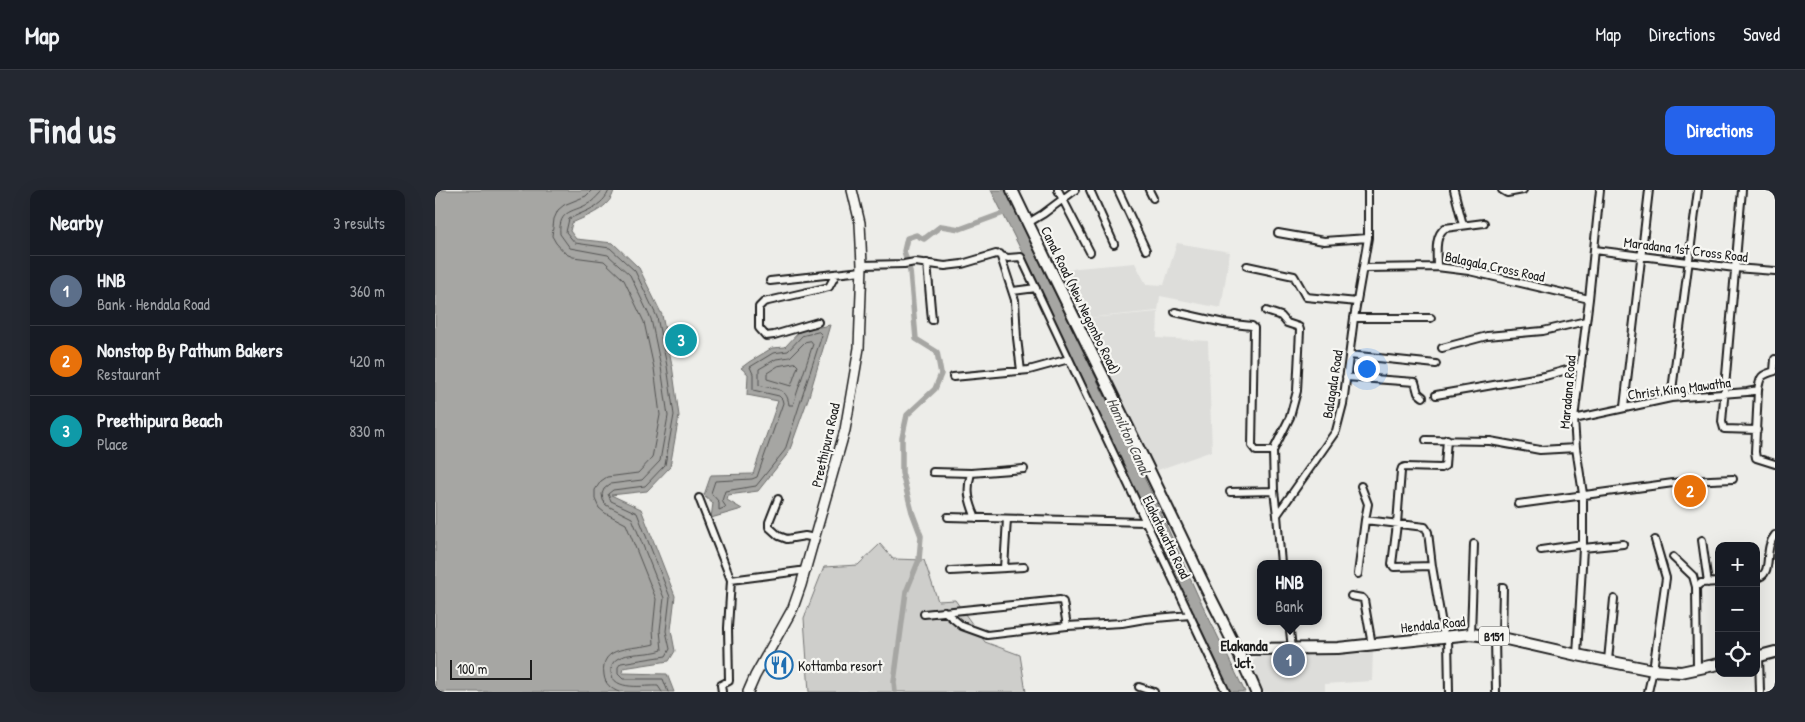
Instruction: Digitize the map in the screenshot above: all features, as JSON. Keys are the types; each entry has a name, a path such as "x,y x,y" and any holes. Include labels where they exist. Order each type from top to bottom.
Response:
{"main road":[{"name":"Canal Road (New Negombo Road)","path":"1012,190 1152,473 1256,692"},
{"name":"Hendala Road","path":"1238,651 1245,649 1338,648 1471,634 1499,637 1653,670 1681,672 1715,665"},
{"path":"1245,666 1252,656 1266,650"},
{"path":"1760,656 1775,652"}],"street":[{"name":"Preethipura Road","path":"748,692 793,608 807,570 847,421 859,348 862,268 860,223 852,190"},
{"path":"1058,190 1090,252"},
{"path":"1028,223 1075,190"},
{"path":"1090,190 1114,244"},
{"path":"1118,190 1146,250"},
{"path":"1149,190 1153,198"},
{"name":"Balagala Road","path":"1277,515 1336,431 1343,404 1354,318 1369,238 1368,190"},
{"path":"1455,190 1463,225"},
{"path":"1502,190 1507,193 1523,190"},
{"name":"Maradana Road","path":"1577,655 1583,546 1583,494 1576,448 1575,419 1595,250 1600,190"},
{"path":"1624,407 1649,190"},
{"path":"1671,398 1698,190"},
{"path":"1743,190 1723,394 1722,422 1724,429 1757,430"},
{"path":"1437,267 1440,232 1445,228 1484,223"},
{"path":"1278,234 1324,241 1369,238"},
{"name":"Maradana 1st Cross Road","path":"1595,250 1735,268 1775,271"},
{"path":"771,281 836,274 862,268 915,262 945,266 962,264 992,254 1000,254 1005,273 1013,291 1021,371"},
{"name":"Elakatawatta Road","path":"1000,254 1008,258 1021,257 1226,692"},
{"path":"927,263 932,320"},
{"path":"1247,266 1294,276 1306,297 1357,302"},
{"name":"Balagala Cross Road","path":"1364,268 1437,267 1469,271 1589,299"},
{"path":"818,322 766,336 759,328 759,307 764,302 829,287 836,274"},
{"path":"1013,291 1036,288"},
{"path":"1266,311 1281,316 1287,323 1299,327 1300,330 1297,391 1290,417 1273,451 1274,490 1281,560"},
{"path":"1175,312 1225,324 1252,326 1254,328 1252,446 1256,451 1273,451"},
{"path":"1354,318 1431,318"},
{"path":"1442,348 1487,336 1543,331 1586,321"},
{"path":"1349,355 1436,364"},
{"path":"953,377 1029,370 1069,359"},
{"path":"1775,359 1774,371 1763,375 1759,379 1755,452 1756,458 1775,464"},
{"path":"1436,395 1545,376 1581,366"},
{"path":"1346,377 1415,382 1418,392 1423,397"},
{"name":"Christ King Mawatha","path":"1575,419 1671,398 1758,390"},
{"path":"1432,566 1394,567 1392,565 1402,468 1441,468 1445,466 1447,439"},
{"path":"1425,440 1490,441 1540,450 1576,448"},
{"path":"933,472 971,473 1024,469"},
{"path":"971,473 968,486 970,504 976,518"},
{"path":"1518,504 1688,481 1733,479"},
{"path":"1358,574 1367,500 1361,486"},
{"path":"1230,492 1274,490"},
{"path":"699,498 731,580 728,628 729,681 721,685 722,692"},
{"path":"778,499 769,522 769,527 779,536 787,539 805,536 815,538"},
{"path":"948,517 1145,522"},
{"path":"1004,568 1007,519"},
{"path":"1365,520 1425,527 1446,636 1449,692"},
{"path":"1760,578 1767,577 1773,569 1772,540 1775,535"},
{"path":"1647,692 1653,670 1666,578 1655,540"},
{"path":"1702,540 1708,583"},
{"path":"1471,634 1475,544"},
{"path":"1541,550 1623,544"},
{"path":"1673,557 1693,576 1696,587 1697,668"},
{"path":"951,571 1024,567"},
{"path":"731,580 807,570"},
{"path":"1696,587 1701,583 1715,582"},
{"path":"1496,692 1503,586"},
{"path":"1351,596 1364,600 1372,645"},
{"path":"1607,660 1613,599"},
{"path":"924,614 1060,600 1063,602 1067,626"},
{"path":"944,611 962,626 987,635 1190,615"},
{"path":"1289,625 1292,649"},
{"path":"1759,677 1760,692"},
{"path":"1139,687 1155,692"}],"shaded area":[{"path":"1177,243 1230,252 1221,308 1160,296 1158,311 1076,319 1055,275 1077,268 1135,263 1146,284 1164,285"},
{"path":"1158,312 1157,338 1208,341 1212,451 1152,472 1077,319"},
{"path":"880,544 893,559 924,560 938,601 955,600 985,642 1020,655 1026,692 809,692 804,618 824,567 858,565"},
{"path":"1373,649 1372,681 1325,684 1325,692 1259,692 1249,667 1256,657 1267,654"}],"water":[{"path":"435,190 614,190 612,196 603,207 572,223 570,231 576,239 613,243 639,268 662,315 672,365 679,416 670,467 647,491 611,495 641,509 675,596 671,630 675,651 669,661 623,668 622,673 667,674 674,692 435,692"},
{"path":"991,190 1005,190 1155,500 1198,596 1245,692 1230,692"},
{"path":"830,325 809,396 789,452 758,491 728,495 727,500 742,509 711,518 713,503 704,495 711,475 753,474 778,401 747,395 748,374 741,368 772,348 785,347 800,331"}],"waterway":[{"path":"895,692 894,682 906,592 919,560 921,536 912,512 902,473 902,438 907,415 935,389 941,374 937,352 916,339 910,271 904,251 907,238 916,235 924,239 941,226 960,229 1009,211"}],"place":[{"name":"Preethipura Beach","path":"681,340"},
{"name":"Nonstop By Pathum Bakers","path":"1690,491"},
{"name":"HNB","path":"1289,660"},
{"name":"Kottamba resort","path":"779,665"}],"district":[{"name":"Elakanda Jct.","path":"1244,654"}],"water label":[{"name":"Hamilton Canal","path":"1129,436"}]}
